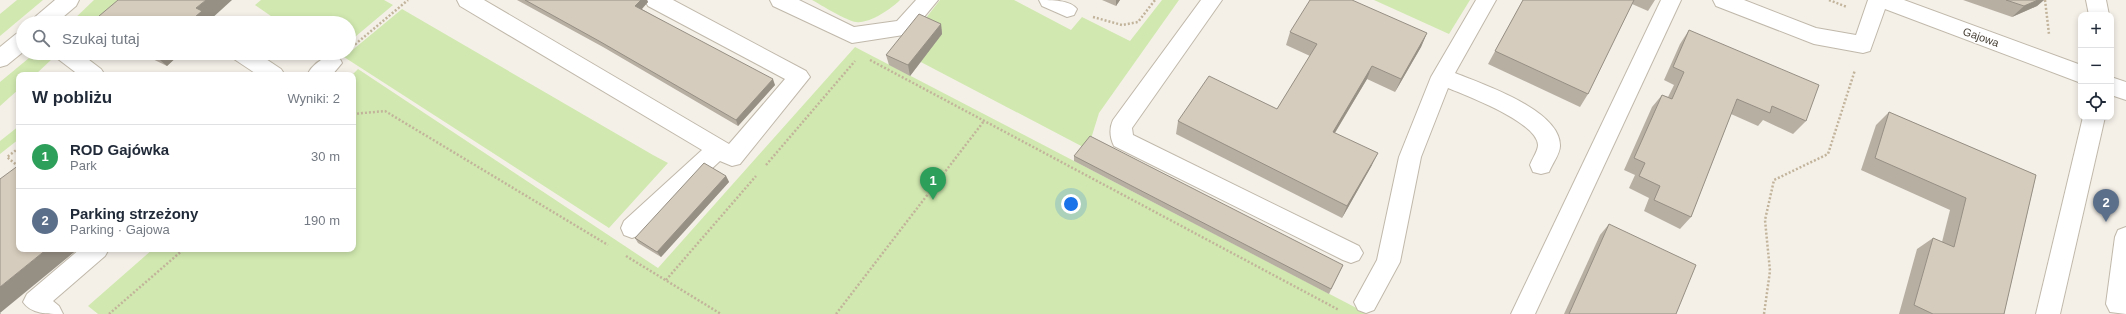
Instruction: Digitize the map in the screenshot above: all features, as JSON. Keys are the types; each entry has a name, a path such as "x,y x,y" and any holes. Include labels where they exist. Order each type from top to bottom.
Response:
{"street":[{"path":"50,16 69,0"},
{"path":"466,0 732,157 799,77 656,0"},
{"path":"780,0 852,36 903,28 928,0"},
{"path":"1049,0 1067,9"},
{"path":"1212,0 1121,126 1122,140 1351,254"},
{"path":"1366,302 1388,262 1410,157 1442,77 1486,0"},
{"path":"1523,314 1671,0"},
{"path":"1723,0 1814,36 1864,45 1878,0"},
{"name":"Gajowa","path":"1882,0 2078,73"},
{"path":"2096,0 2098,12"},
{"path":"0,59 16,46"},
{"path":"74,60 90,72"},
{"path":"252,60 270,72"},
{"path":"1442,77 1516,110 1546,132 1550,145 1541,165"},
{"path":"2048,314 2093,120"},
{"path":"632,228 719,149"},
{"path":"2126,237 2118,304 2126,307"},
{"path":"51,314 35,302 93,252"}],"path":[{"path":"356,43 408,0"},
{"path":"1067,9 1122,25 1138,22 1154,0"},
{"path":"1764,314 1770,271 1765,220 1774,180 1828,154 1864,45"},
{"path":"868,58 1346,314"},
{"path":"763,167 856,61"},
{"path":"356,113 385,112 611,247"},
{"path":"836,314 984,121"},
{"path":"16,150 7,157 16,164"},
{"path":"666,280 758,173"},
{"path":"110,314 181,252"},
{"path":"625,255 721,314"}],"green space":[{"path":"17,0 43,0 24,16 16,16 16,23 0,36 0,14"},
{"path":"94,0 119,0 102,16 77,16"},
{"path":"261,0 384,0 393,5 356,36 356,16 271,16 255,5"},
{"path":"812,0 900,0 891,8 867,21 856,22 840,16"},
{"path":"940,0 1014,0 1071,30 1082,17 1130,41 1162,0 1179,0 1099,113 1090,142 1085,148 917,60 915,32"},
{"path":"1374,0 1470,0 1449,34"},
{"path":"402,9 668,163 609,228 349,60 356,60 356,47"},
{"path":"855,47 1368,314 98,314 88,306 150,252 356,252 355,72 358,69 658,268"},
{"path":"27,60 51,60 38,72 16,72 16,92 0,106 0,82"},
{"path":"16,128 16,141 0,154 0,141"}],"building":[{"path":"118,0 206,0 196,8 202,11 196,16 99,16"},
{"path":"525,0 641,0 635,6 773,79 736,120"},
{"path":"1310,0 1352,0 1427,33 1401,79 1372,66 1333,132 1378,153 1347,206 1178,121 1209,76 1277,109 1317,44 1290,32"},
{"path":"1523,0 1634,0 1588,94 1495,51"},
{"path":"2006,0 2038,0 2024,6"},
{"path":"919,14 941,24 908,65 886,55"},
{"path":"1689,30 1819,85 1806,121 1772,106 1770,113 1737,99 1691,217 1654,200 1660,186 1639,176 1645,163 1634,158 1662,95 1672,99 1684,72 1673,67"},
{"path":"1889,112 2036,175 2004,314 1933,314 1914,305 1933,238 1954,247 1966,198 1875,158"},
{"path":"1090,136 1343,265 1331,289 1074,156"},
{"path":"704,163 726,176 657,252 635,238"},
{"path":"16,167 16,252 43,252 0,287 0,179"},
{"path":"1609,224 1696,265 1676,314 1569,314"}],"place":[{"name":"ROD Gajówka","path":"933,200"},
{"name":"Parking strzeżony","path":"2106,222"}]}
